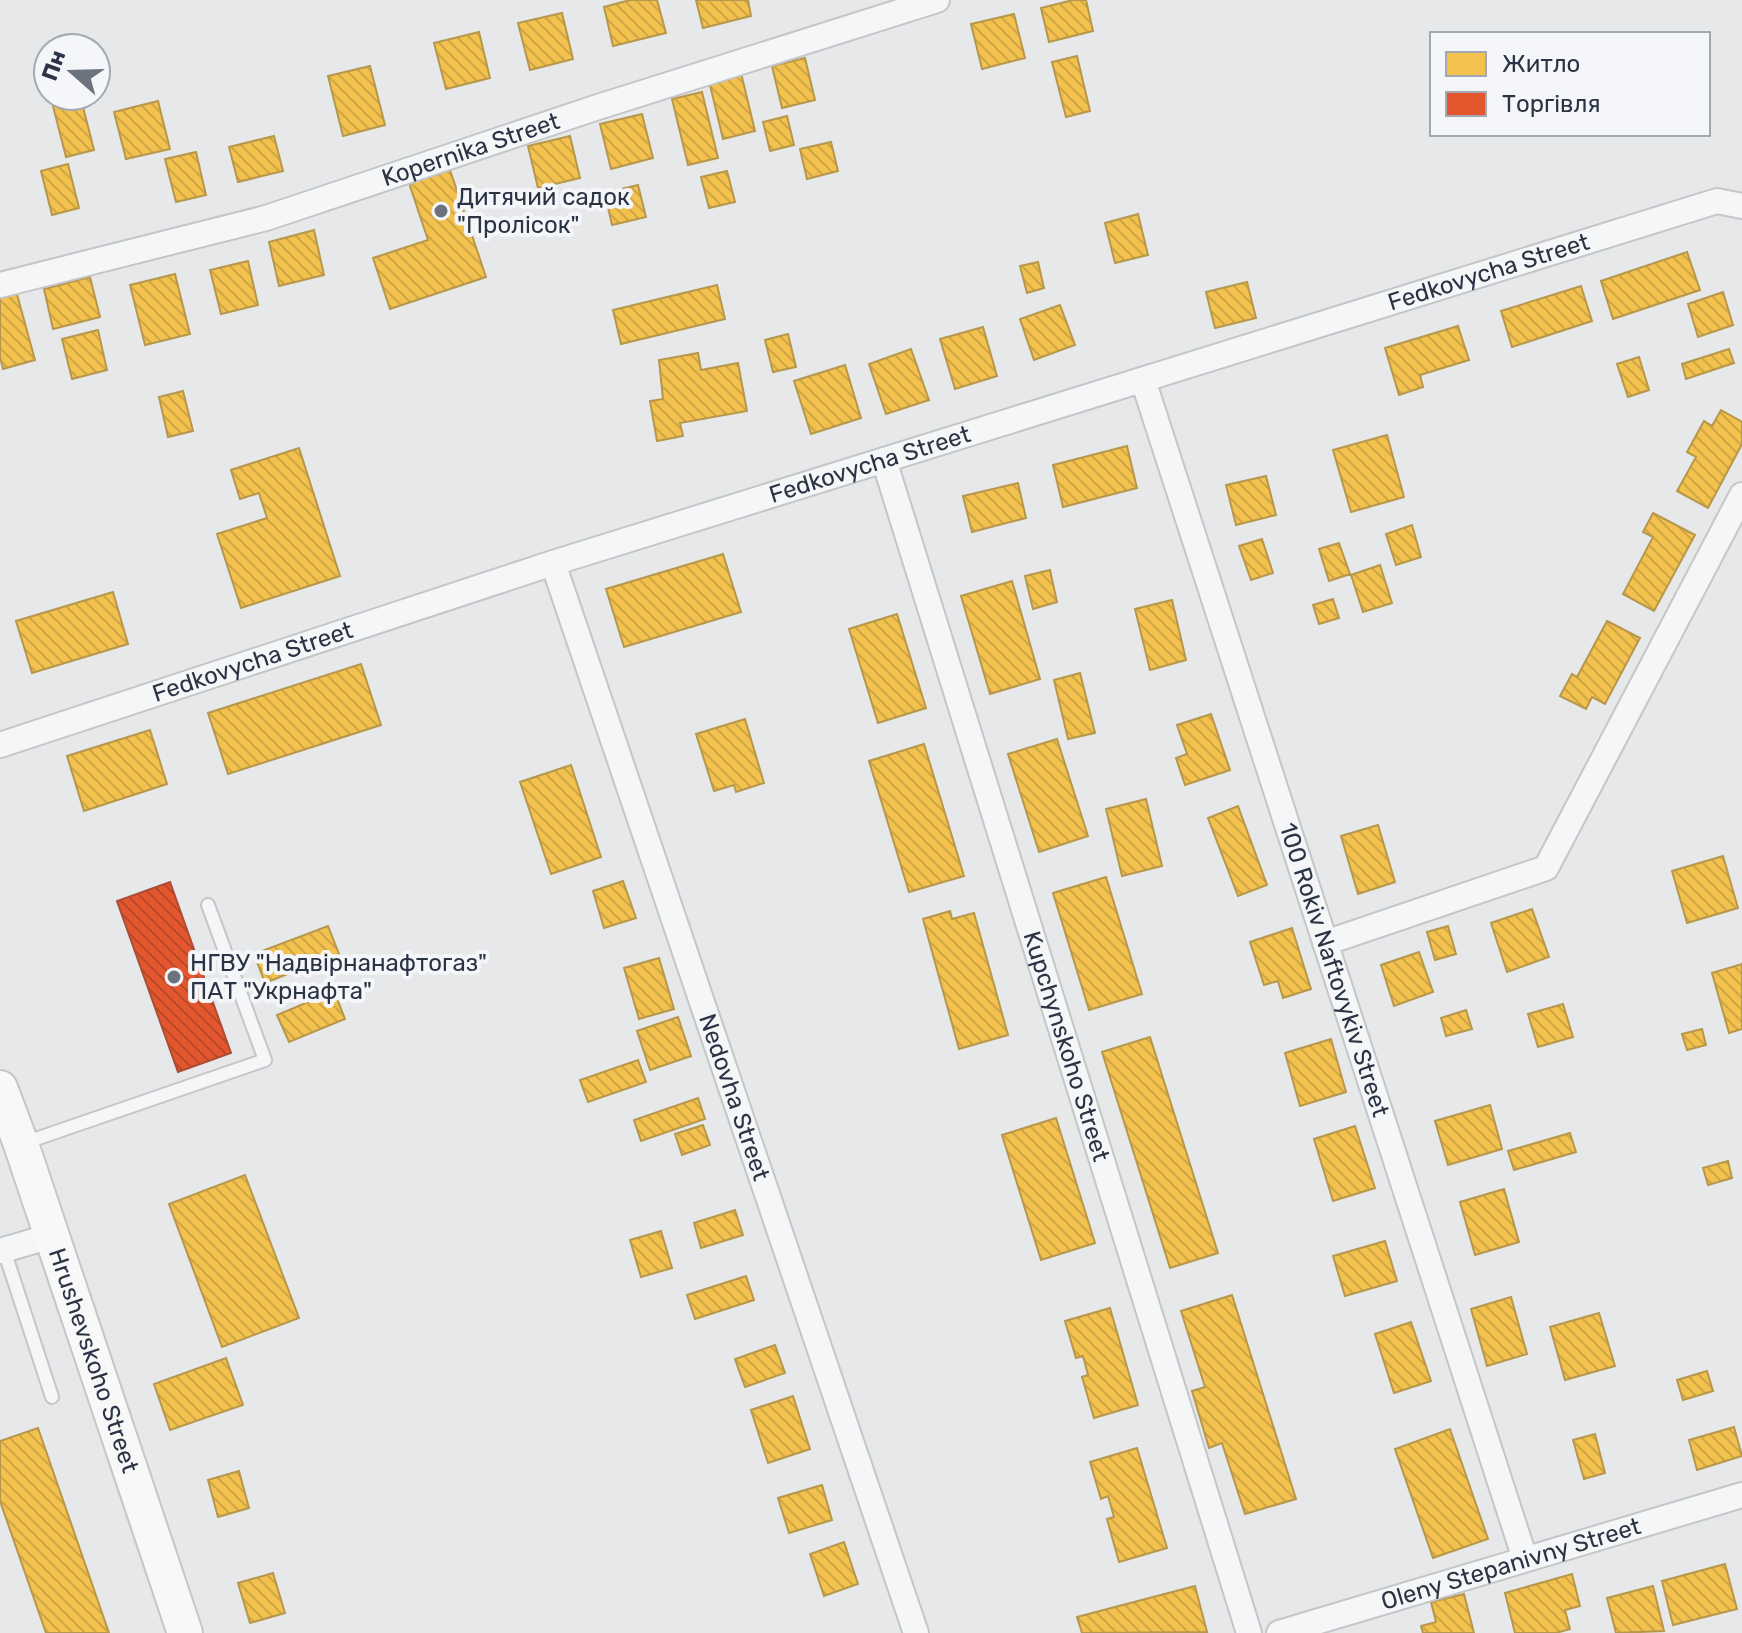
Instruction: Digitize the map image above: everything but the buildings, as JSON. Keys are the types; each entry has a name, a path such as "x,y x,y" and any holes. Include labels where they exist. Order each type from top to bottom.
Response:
{"street":[{"name":"Kopernika Street","path":"0,285 266,218 867,10 937,0"},
{"name":"Fedkovycha Street","path":"0,745 553,563 1717,201 1742,206"},
{"name":"100 Rokiv Naftovykiv Street","path":"1143,380 1525,1559"},
{"name":"Kupchynskoho Street","path":"884,460 1249,1633"},
{"path":"1325,943 1546,868 1742,495"},
{"name":"Nedovha Street","path":"553,563 916,1633"},
{"name":"Hrushevskoho Street","path":"0,1088 185,1633"},
{"path":"2,1250 51,1236"},
{"name":"Oleny Stepanivny Street","path":"1279,1633 1742,1495"}],"lane":[{"path":"21,1144 265,1060 208,905"},
{"path":"2,1250 52,1397"}],"place":[{"name":"Дитячий садок \"Пролісок\"","path":"441,211"},
{"name":"НГВУ \"Надвірнанафтогаз\" ПАТ \"Укрнафта\"","path":"174,977"}]}
